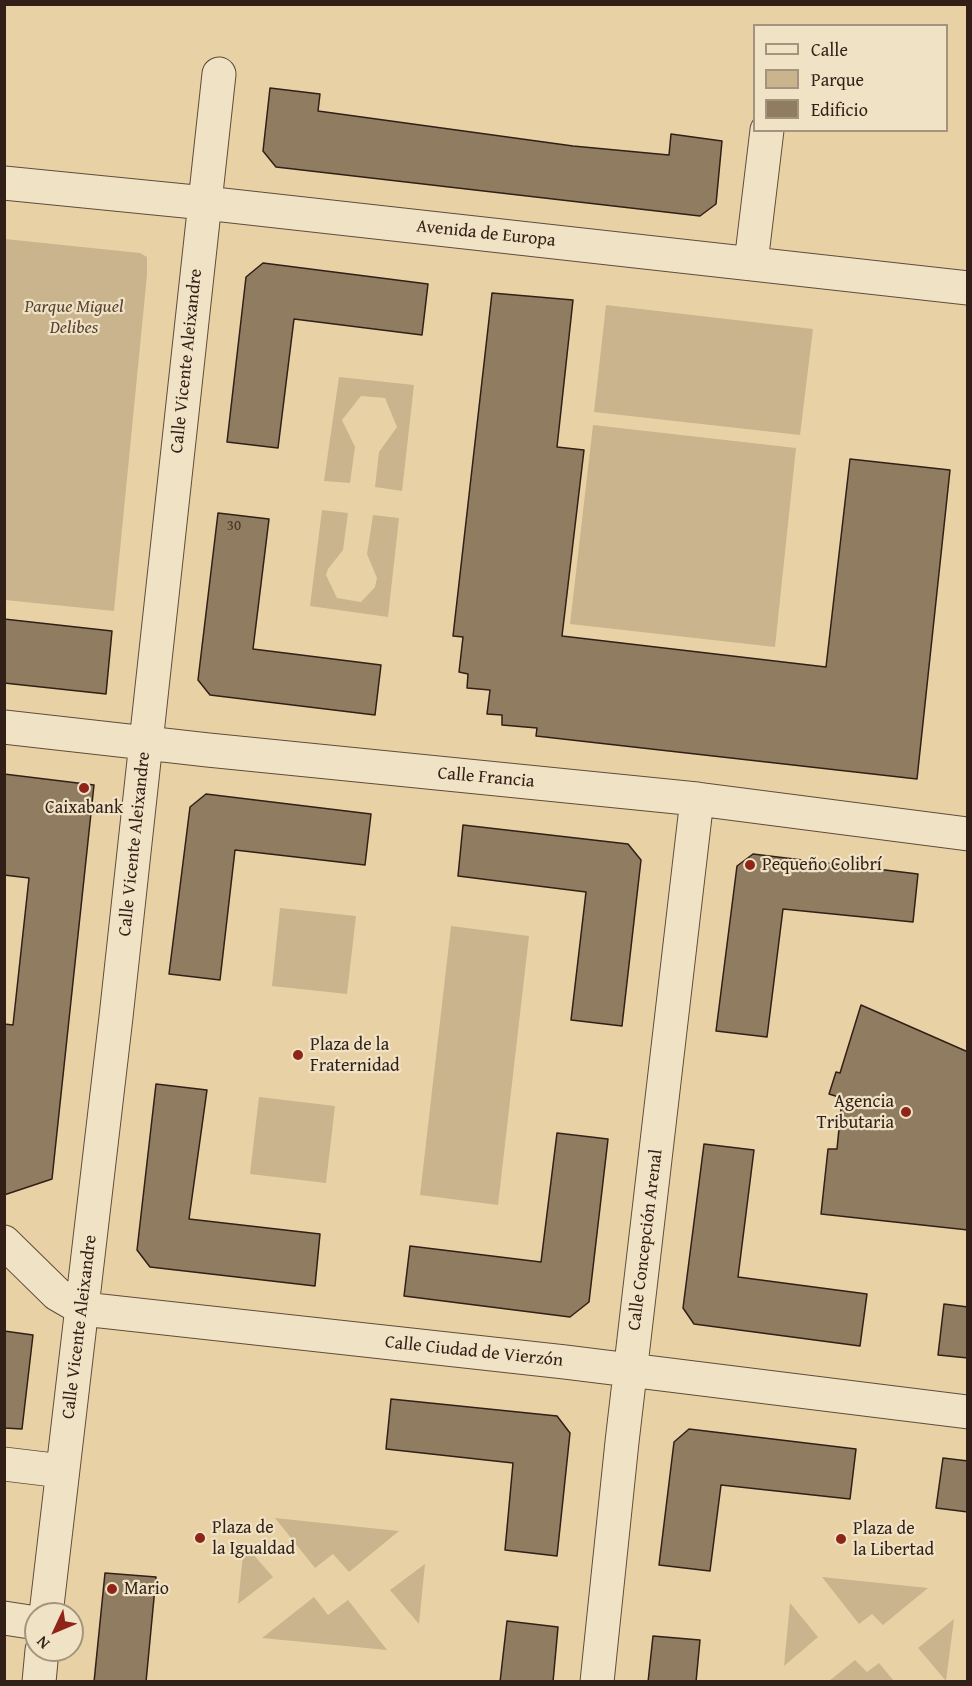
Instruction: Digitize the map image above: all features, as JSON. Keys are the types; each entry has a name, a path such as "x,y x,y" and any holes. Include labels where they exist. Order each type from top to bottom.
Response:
{"street":[{"name":"Calle Vicente Aleixandre","path":"36,1602 62,1471 82,1310 219,74"},
{"path":"751,263 767,132"},
{"name":"Avenida de Europa","path":"4,183 205,203 968,288"},
{"name":"Calle Francia","path":"4,727 146,744 697,799 968,834"},
{"name":"Calle Concepción Arenal","path":"597,1682 697,799"},
{"name":"Calle Ciudad de Vierzón","path":"4,1242 57,1294 82,1310 631,1370 968,1412"},
{"path":"4,1464 62,1471"},
{"name":"Calle Vicente Aleixandre","path":"36,1662 39,1682"}],"green space":[{"name":"Parque Miguel Delibes","path":"5,239 140,253 147,257 114,611 5,600"},
{"path":"606,305 813,329 800,435 594,412"},
{"path":"339,377 414,385 402,491 375,487 379,452 397,427 385,398 361,396 342,420 355,447 350,483 324,481"},
{"path":"593,425 796,448 775,647 570,624"},
{"path":"322,510 348,513 343,550 326,575 337,598 361,602 375,587 377,578 367,554 373,515 399,518 388,617 310,606"},
{"path":"280,908 356,916 347,994 272,986"},
{"path":"451,926 529,936 498,1205 420,1195"},
{"path":"259,1097 335,1106 326,1183 250,1174"},
{"path":"275,1518 399,1531 349,1572 333,1554 315,1568"},
{"path":"244,1544 273,1577 238,1604"},
{"path":"425,1564 419,1624 390,1590"},
{"path":"822,1577 928,1588 883,1625 872,1614 859,1624"},
{"path":"314,1597 328,1615 348,1600 387,1650 262,1638"},
{"path":"790,1603 818,1637 784,1666"},
{"path":"954,1619 946,1681 918,1648"},
{"path":"855,1660 867,1672 879,1663 894,1681 829,1681"}],"building":[{"path":"270,88 320,94 318,111 573,146 669,155 671,134 722,141 716,204 700,216 276,167 263,151"},
{"path":"263,263 428,284 422,335 294,319 278,448 227,442 246,277"},
{"path":"492,293 573,300 557,447 584,450 562,636 826,667 850,459 950,470 917,779 536,736 537,728 502,725 502,715 487,714 490,690 467,688 468,674 459,672 463,637 453,636"},
{"path":"218,513 269,519 253,649 381,665 375,715 210,695 198,680"},
{"path":"4,619 112,631 106,694 4,683"},
{"path":"4,774 94,785 52,1179 4,1195 4,1024 13,1025 29,878 4,875"},
{"path":"206,794 371,814 365,865 235,850 220,980 169,974 190,807"},
{"path":"463,825 628,844 641,860 622,1026 571,1020 586,892 458,876"},
{"path":"753,854 918,874 913,922 783,909 767,1037 716,1031 737,866"},
{"name":"Agencia Tributaria","path":"861,1005 968,1052 968,1230 821,1214 828,1149 837,1149 842,1098 829,1094 836,1072 840,1073"},
{"path":"156,1084 207,1090 189,1219 320,1234 315,1286 150,1267 137,1250"},
{"path":"557,1133 608,1139 589,1302 570,1317 404,1296 410,1246 541,1262"},
{"path":"704,1144 754,1150 738,1277 867,1294 860,1346 694,1324 683,1308"},
{"path":"944,1304 968,1307 968,1358 938,1355"},
{"path":"4,1331 33,1335 22,1429 4,1428"},
{"path":"391,1399 557,1416 570,1433 557,1556 505,1550 513,1463 386,1449"},
{"path":"689,1429 856,1449 850,1499 721,1485 710,1571 659,1565 674,1442"},
{"path":"943,1458 968,1461 968,1512 936,1508"},
{"path":"105,1573 156,1577 146,1682 94,1682"},
{"path":"507,1621 558,1627 553,1682 500,1682"},
{"path":"653,1636 700,1640 696,1682 648,1682"}],"place":[{"name":"Caixabank","path":"84,788"},
{"name":"Pequeño Colibrí","path":"750,865"},
{"name":"Plaza de la Fraternidad","path":"298,1055"},
{"name":"Agencia Tributaria","path":"906,1112"},
{"name":"Plaza de la Igualdad","path":"200,1538"},
{"name":"Plaza de la Libertad","path":"841,1539"},
{"name":"Mario","path":"112,1589"}]}
